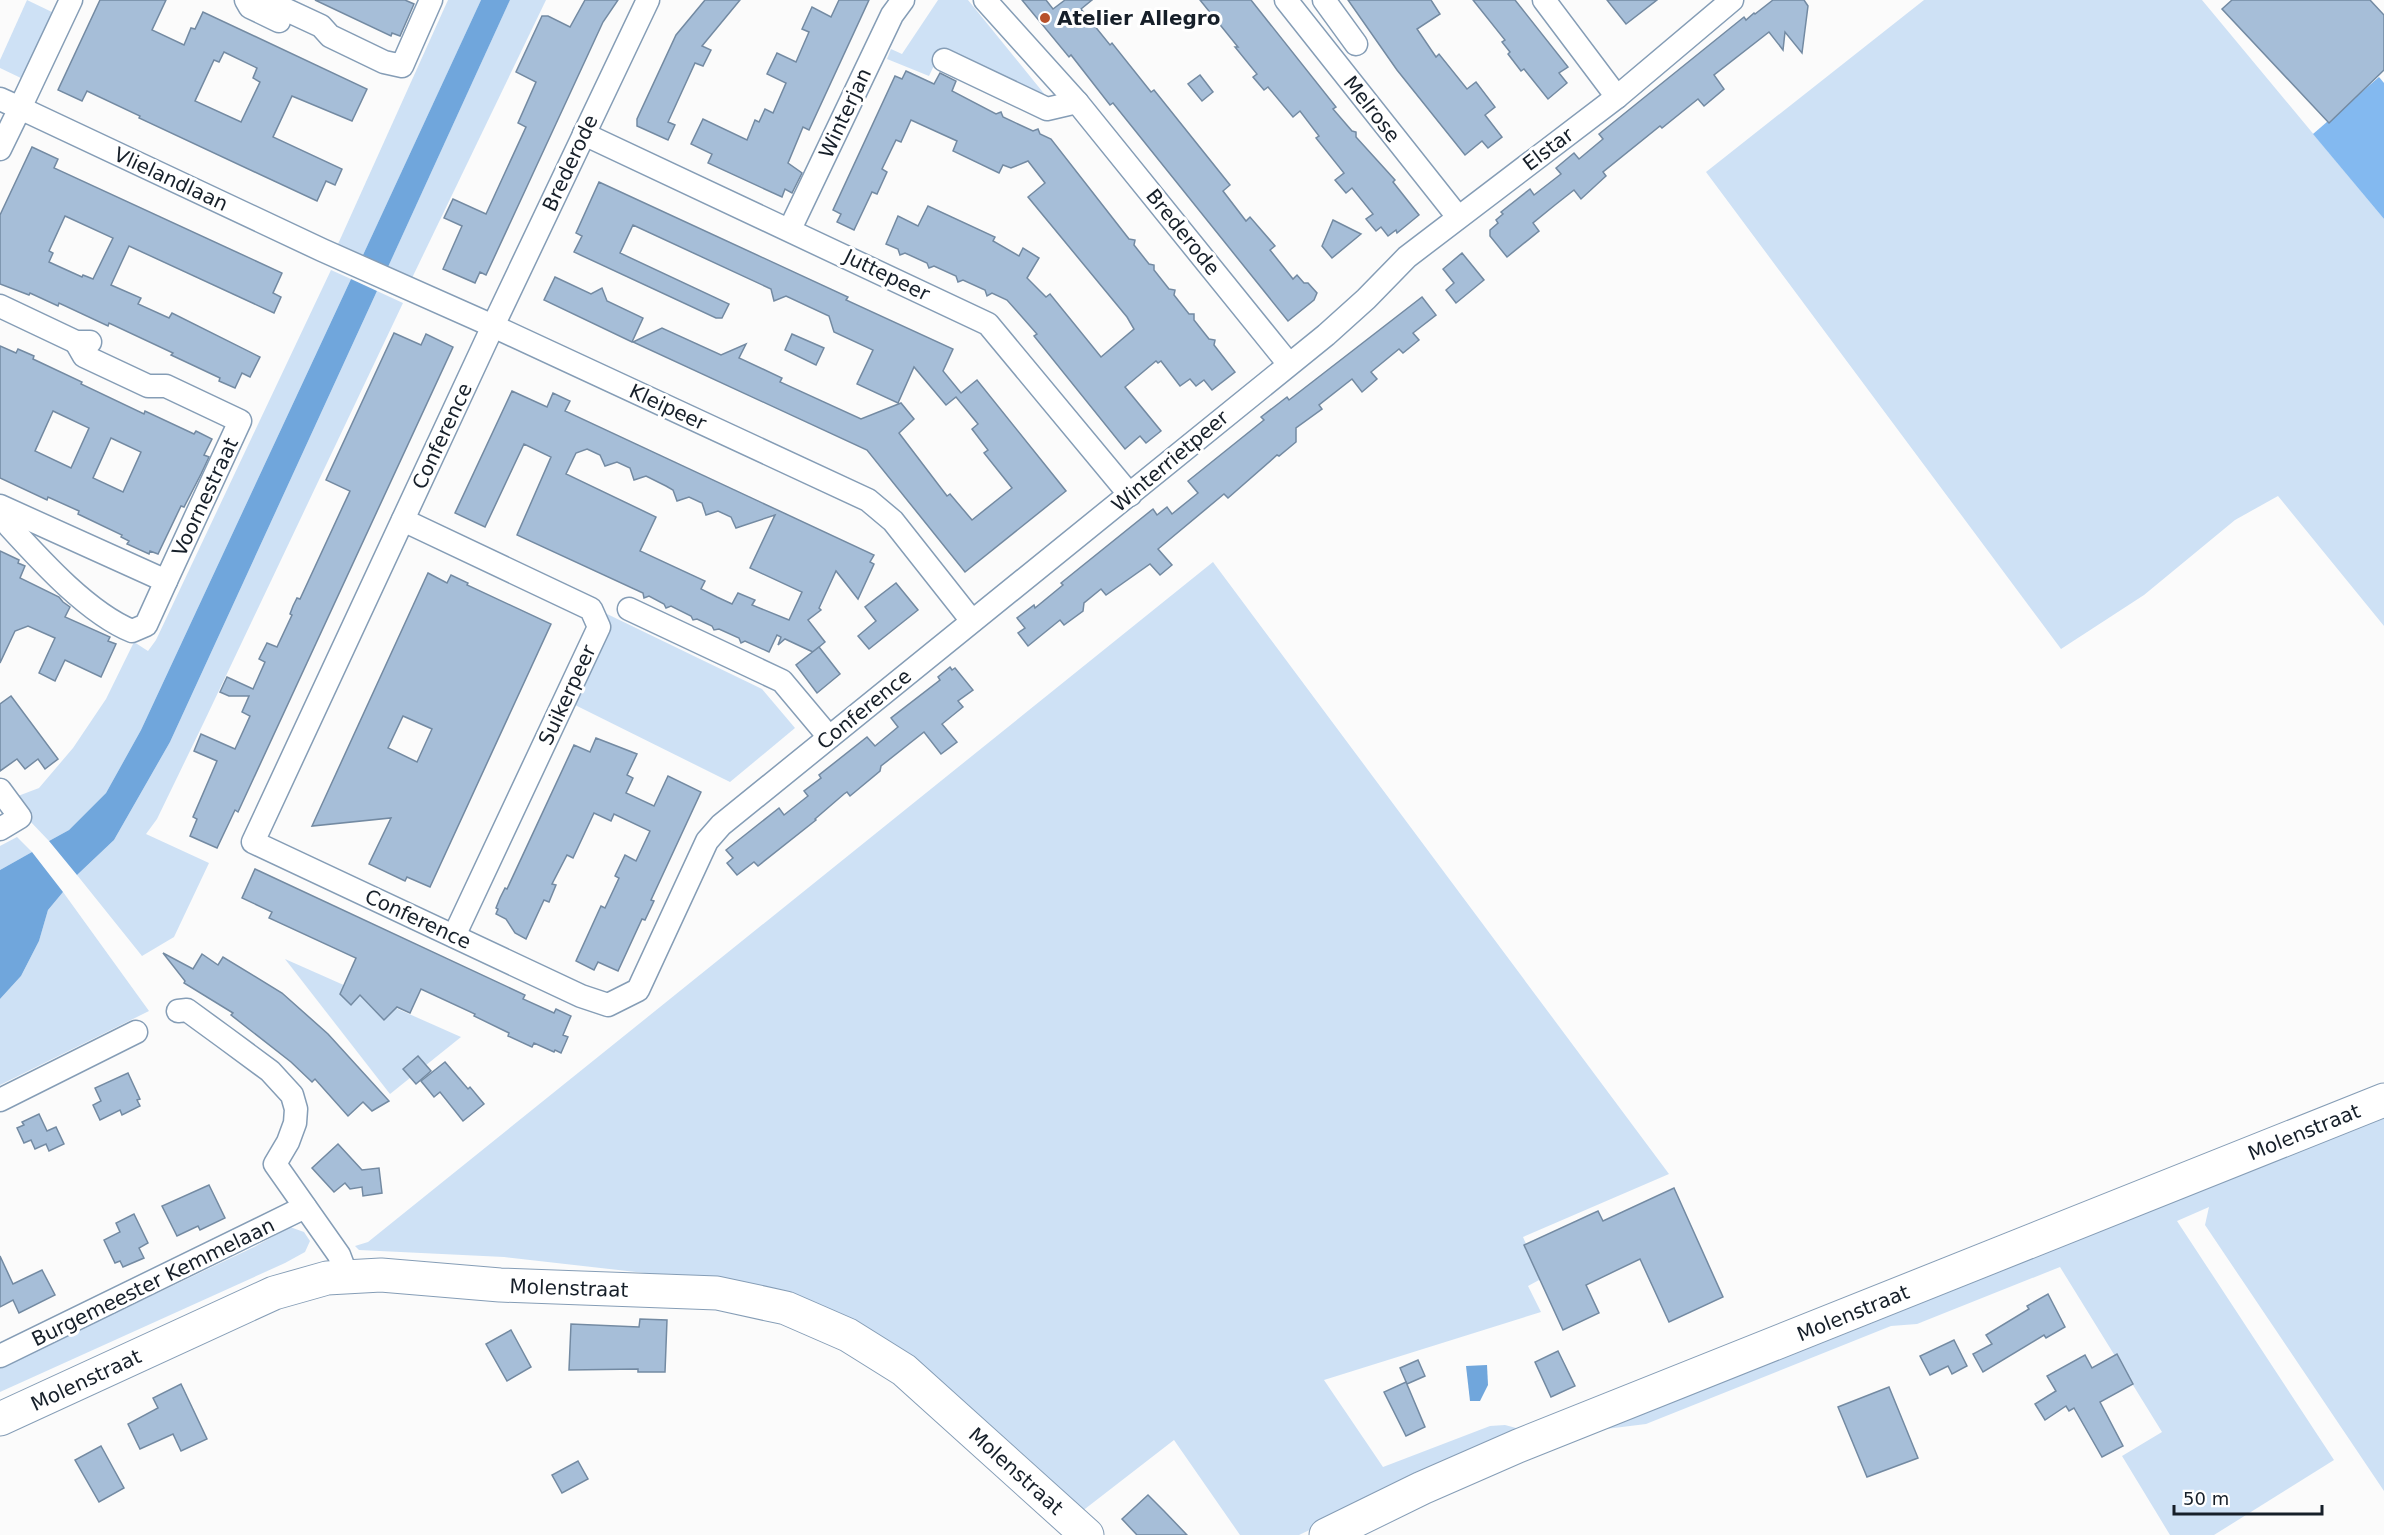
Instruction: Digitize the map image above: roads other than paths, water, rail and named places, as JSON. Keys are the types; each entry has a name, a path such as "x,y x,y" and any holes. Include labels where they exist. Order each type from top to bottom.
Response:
{"street":[{"path":"0,149 10,103 70,0"},
{"path":"246,0 250,7 317,40 330,36"},
{"path":"265,0 321,26 330,36 384,62 402,66 430,0"},
{"name":"Brederode","path":"493,326 648,0"},
{"name":"Winterjan","path":"790,229 892,15 903,0"},
{"name":"Brederode","path":"985,0 1077,102 1288,363"},
{"name":"Melrose","path":"1286,0 1458,218"},
{"name":"Melrose","path":"1324,0 1356,44"},
{"path":"1544,0 1617,97"},
{"name":"Elstar","path":"1366,299 1407,257 1617,97 1732,0"},
{"path":"944,60 1047,109 1077,102"},
{"name":"Vlielandlaan","path":"10,103 322,250"},
{"name":"Juttepeer","path":"584,134 988,324 1130,495"},
{"name":"Kleipeer","path":"322,250 493,326 868,500 893,521 972,621"},
{"name":"Winterrietpeer","path":"972,621 1130,495 1288,363 1326,335 1366,299"},
{"name":"Voornestraat","path":"0,306 76,342 84,356 148,386 166,386 240,421 146,624 132,631 114,624 51,571 0,516"},
{"name":"Conference","path":"493,326 253,842 581,996 608,1005 638,990 707,841 721,825 972,621"},
{"name":"Voornestraat","path":"0,506 166,581"},
{"name":"Suikerpeer","path":"403,520 591,609 599,627 454,936"},
{"path":"629,609 782,681 830,737"},
{"path":"0,790 20,817 0,829"},
{"path":"178,1011 187,1010 224,1037 270,1071 292,1095 296,1109 295,1123 288,1142 274,1164 339,1255 347,1276"},
{"path":"0,1100 136,1032"},
{"name":"Molenstraat","path":"1326,1535 1422,1488 1539,1437 2384,1100"},
{"name":"Burgemeester Kemmelaan","path":"0,1356 305,1207"},
{"name":"Molenstraat","path":"0,1419 274,1293 327,1278 381,1275 500,1285 717,1293 786,1308 848,1335 904,1370 1087,1535"}],"place":[{"name":"Atelier Allegro","path":"1045,18"}]}
